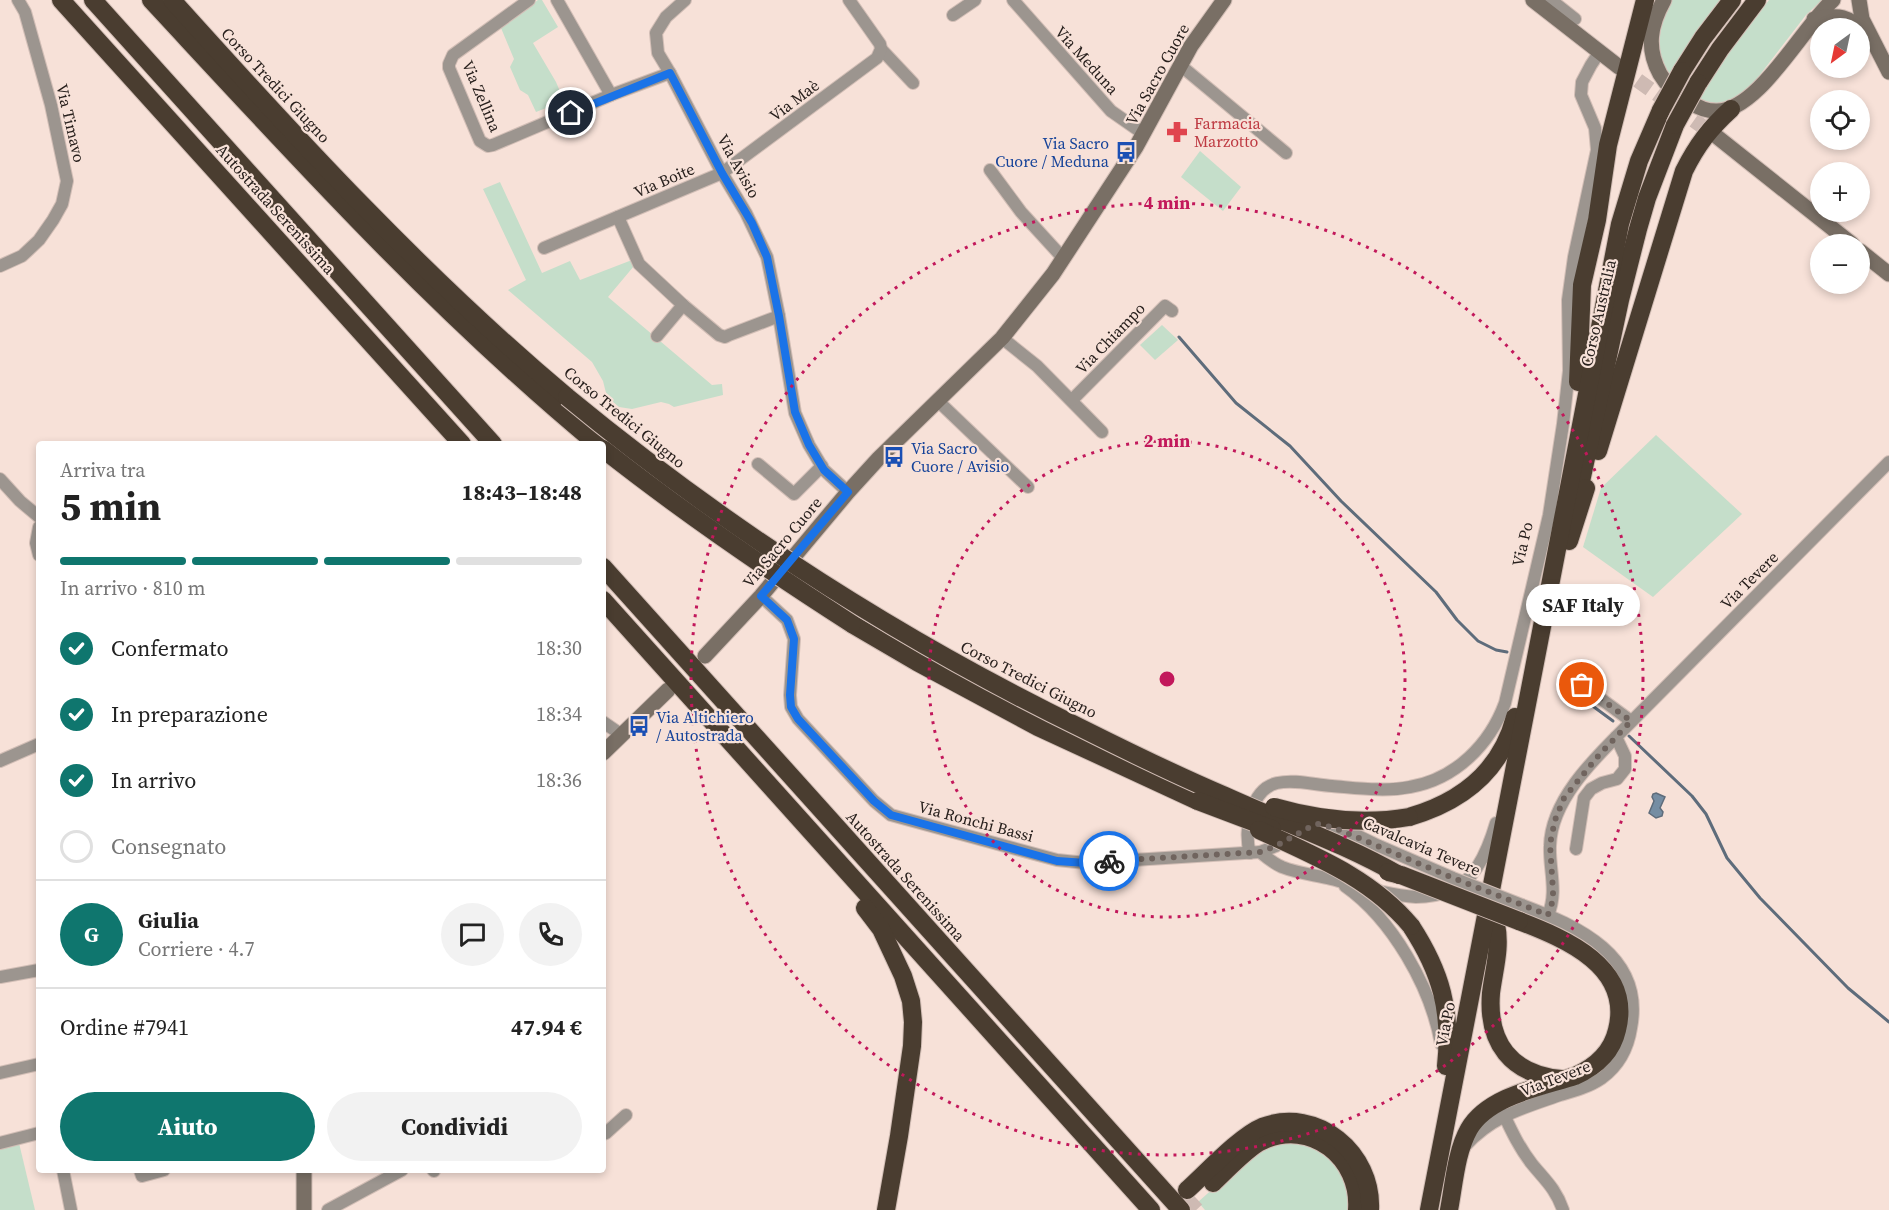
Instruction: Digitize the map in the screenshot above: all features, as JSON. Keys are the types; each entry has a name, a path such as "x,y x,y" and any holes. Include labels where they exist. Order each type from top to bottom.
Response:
{"highway":[{"name":"Autostrada Serenissima","path":"62,0 459,441"},
{"name":"Autostrada Serenissima","path":"93,0 490,441"},
{"name":"Corso Tredici Giugno","path":"151,0 340,204 480,341 562,404 640,456 704,504 863,610 994,684 1138,755"},
{"name":"Corso Tredici Giugno","path":"172,0 302,142 403,246 529,365 594,441"},
{"path":"1567,491 1580,366 1582,285 1597,220 1608,145 1646,0"},
{"name":"Corso Australia","path":"1567,491 1620,224 1639,161 1660,110 1703,38 1732,0"},
{"name":"Corso Australia","path":"1569,541 1620,300 1647,198 1675,125 1698,82 1726,40 1757,0"},
{"path":"1597,220 1653,23"},
{"path":"1502,890 1569,541 1684,171 1694,150 1711,128 1731,109"},
{"path":"606,451 658,492 740,550 870,635 972,693 1038,727 1321,858 1352,875 1385,898 1411,926 1437,972 1442,991 1449,1043 1434,1181"},
{"name":"Via Po","path":"1428,1210 1567,491"},
{"name":"Autostrada Serenissima","path":"606,570 1181,1210"},
{"path":"1138,755 1244,798 1298,813 1335,820 1366,822 1409,817 1446,804 1463,794 1487,771 1502,749 1513,725 1547,599"},
{"path":"606,603 1151,1210"},
{"path":"1138,755 1222,795 1367,856 1399,875"},
{"path":"1198,801 1364,866 1520,913 1591,958 1606,973 1617,996 1619,1021 1615,1037 1608,1050 1594,1065 1580,1074 1505,1099 1479,1117 1470,1129 1462,1149 1449,1210"},
{"path":"807,826 832,869 881,929 903,976 911,1001 912,1046 886,1210"},
{"name":"Via Po","path":"1441,1210 1496,924 1499,939 1490,1004 1491,1019 1497,1041 1509,1058 1526,1070 1538,1076 1565,1079"},
{"path":"1072,1088 1140,1147 1194,1199"},
{"path":"1194,1199 1254,1131 1281,1122 1302,1123 1323,1129 1355,1156 1362,1167 1370,1189 1370,1210"},
{"path":"1194,1199 1261,1141 1284,1135 1299,1136 1312,1138 1324,1144 1335,1151 1346,1163 1353,1177 1358,1198 1357,1210"}],"street":[{"name":"Via Timavo","path":"0,266 22,256 39,240 62,204 67,181 51,105 25,12 18,0"},
{"name":"Via Zellina","path":"529,0 453,55 448,64 480,141 488,146 610,95 670,73"},
{"path":"557,0 610,95"},
{"name":"Via Avisio","path":"686,0 666,17 656,33 658,53 746,213 767,257 795,412 809,445 822,466 848,492"},
{"path":"849,0 880,44 881,49 913,83"},
{"path":"953,15 975,0"},
{"name":"Via Meduna","path":"1013,0 1111,111 1144,134"},
{"name":"Via Sacro Cuore","path":"705,656 761,596 879,458 1002,338 1053,274 1144,134 1191,46 1224,0"},
{"path":"1533,0 1618,67"},
{"path":"1551,0 1575,19"},
{"path":"1664,0 1653,23 1654,62 1663,80 1680,97 1699,107 1715,111 1731,109 1762,86 1810,24"},
{"path":"1815,18 1833,0"},
{"path":"1859,0 1862,18"},
{"path":"1819,18 1834,15 1846,18"},
{"path":"1870,37 1889,72"},
{"name":"Via Maè","path":"722,173 877,58 881,49"},
{"name":"Via Po","path":"1255,852 1246,836 1253,807 1264,789 1278,783 1372,789 1411,787 1438,778 1466,761 1485,741 1498,722 1511,680 1549,515 1563,424 1569,371 1570,289 1574,257 1597,150 1595,128 1581,95 1582,82 1599,53"},
{"path":"1180,65 1286,153"},
{"path":"1716,136 1839,234"},
{"path":"990,170 1021,212 1063,258"},
{"name":"Via Boite","path":"544,248 722,173"},
{"path":"618,217 639,264 683,306 715,332 725,337 779,316"},
{"path":"1870,259 1889,274"},
{"path":"657,336 683,306"},
{"name":"Via Chiampo","path":"1072,400 1165,306 1172,311"},
{"path":"1002,338 1037,366 1102,432"},
{"path":"938,401 1028,487"},
{"name":"Via Tevere","path":"1462,1149 1488,1125 1504,1115 1588,1086 1603,1077 1620,1059 1630,1035 1633,1020 1632,992 1622,969 1613,957 1588,936 1548,915 1553,900 1550,844 1555,820 1564,798 1631,721 1889,462"},
{"path":"758,464 794,494 822,466"},
{"path":"0,479 36,514"},
{"name":"Via Ronchi Bassi","path":"761,596 787,620 794,639 790,695 791,707 798,719 874,801 891,815 1057,861 1086,863 1255,852"},
{"path":"1567,674 1631,721"},
{"path":"606,750 664,693"},
{"path":"606,724 622,735"},
{"path":"1576,849 1584,798 1591,789 1617,779 1625,769 1625,756 1616,737"},
{"path":"0,761 36,745"},
{"path":"1255,852 1283,867 1369,889 1418,897 1434,895 1452,890 1466,882 1480,862 1512,784"},
{"name":"Cavalcavia Tevere","path":"1255,852 1276,846 1318,824 1335,828 1453,878 1520,913 1548,915"},
{"path":"1336,880 1358,895 1374,910 1416,974 1431,1002 1446,1068"},
{"path":"0,977 36,971"},
{"path":"0,1073 36,1065"},
{"path":"606,1134 627,1115"},
{"name":"Via Tevere","path":"1504,1115 1518,1144 1555,1191 1563,1210"},
{"path":"0,1143 36,1134"},
{"path":"64,1173 71,1210"},
{"path":"304,1173 304,1210"},
{"path":"328,1210 396,1173"}],"green space":[{"path":"538,0 542,0 558,27 533,43 556,82 564,101 536,112 528,95 520,90 510,67 514,59 501,28"},
{"path":"1672,0 1720,0 1668,76 1661,56 1660,38 1661,28"},
{"path":"1769,0 1822,0 1806,15 1749,89 1734,99 1718,104 1697,99 1706,82"},
{"path":"1200,151 1241,187 1223,211 1181,177"},
{"path":"500,182 542,273 570,261 580,280 632,260 634,266 608,297 712,385 722,384 723,395 674,407 661,402 632,409 619,407 607,397 603,381 592,362 508,290 526,280 483,189"},
{"path":"1162,325 1178,340 1155,360 1140,345"},
{"path":"1656,435 1742,514 1653,597 1583,547 1601,488"},
{"path":"1286,1140 1315,1146 1344,1172 1351,1210 1205,1210 1198,1202 1261,1146"},
{"path":"19,1143 35,1210 0,1210 0,1148"}],"water":[{"path":"1653,794 1665,797 1660,808 1663,812 1662,816 1656,818 1649,813 1654,801"}],"waterway":[{"path":"1179,337 1236,403 1290,446 1341,501 1436,592 1457,620 1478,641 1496,650 1507,652"},
{"path":"1564,685 1613,721"},
{"path":"1629,736 1692,796 1706,814 1727,858 1760,898 1848,988 1889,1022"}],"tunnel":[{"path":"1619,67 1716,136"},
{"path":"1183,1210 1196,1198"}],"way so far":[{"path":"1109,861 1260,852 1318,824 1361,838 1453,878 1548,915 1553,900 1550,844 1555,820 1564,798 1599,755 1631,721 1582,685"}],"place":[{"name":"Farmacia Marzotto","path":"1177,132"},
{"name":"Via Sacro Cuore / Meduna","path":"1126,152"},
{"name":"Via Sacro Cuore / Avisio","path":"894,457"},
{"name":"SAF Italy","path":"1582,685"},
{"name":"Via Altichiero / Autostrada","path":"639,726"}],"route":[{"path":"571,113 610,95 670,73 722,173 752,223 767,257 795,412 809,445 824,470 848,492 761,596 787,620 794,639 790,695 791,707 798,719 874,801 891,815 1057,861 1086,863 1109,861"}]}
